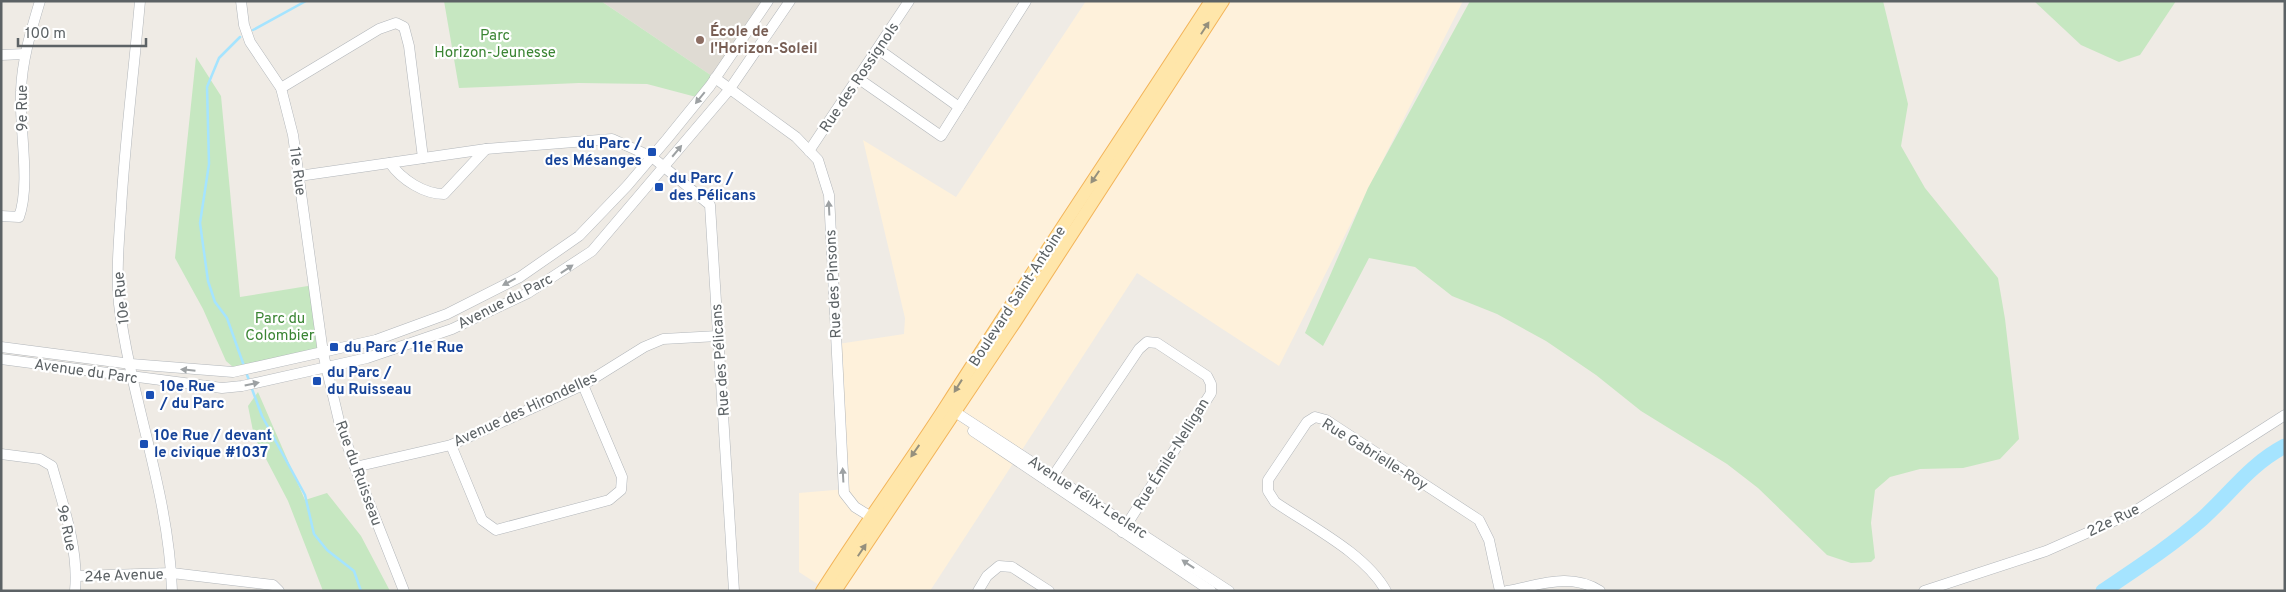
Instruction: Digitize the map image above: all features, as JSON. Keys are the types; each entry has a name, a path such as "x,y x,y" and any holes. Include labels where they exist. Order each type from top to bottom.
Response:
{"main road":[{"name":"Boulevard Saint-Antoine","path":"948,411 1002,316 1211,1"},
{"name":"Boulevard Saint-Antoine","path":"822,591 875,520 1223,1"},
{"name":"Boulevard Saint-Antoine","path":"835,591 875,520"}],"street":[{"name":"9e Rue","path":"1,216 19,217 22,209 24,161 21,91 25,54 40,1"},
{"name":"10e Rue","path":"140,1 124,168 118,264 120,304 131,364 169,536 172,591"},
{"name":"11e Rue","path":"242,1 244,25 250,42 281,88 293,135 323,353"},
{"name":"Avenue du Parc","path":"1,359 222,388 242,386 327,368 411,344 482,316 528,293 592,251 729,90 790,1"},
{"name":"Rue des Rossignols","path":"810,152 909,1"},
{"path":"859,79 941,136 1026,1"},
{"name":"Avenue du Parc","path":"1,347 131,364 227,373 376,340 447,314 520,277 579,236 652,157 715,78 767,3 780,17"},
{"path":"281,88 379,30 396,23 404,27 409,46 423,158"},
{"path":"878,49 959,107"},
{"path":"1,55 25,54"},
{"name":"Rue des Pinsons","path":"715,78 796,138 818,160 829,195 844,493 855,507 875,520"},
{"name":"Rue des Pélicans","path":"299,176 486,149 612,139 652,157 710,206 734,591"},
{"path":"390,163 398,175 432,194 444,194 486,149"},
{"name":"Avenue des Hirondelles","path":"355,468 451,445 583,385 644,347 663,339 718,336"},
{"name":"Rue Émile-Nelligan","path":"1051,478 1139,349 1147,342 1157,343 1207,376 1211,384 1211,393 1125,527"},
{"name":"Rue du Ruisseau","path":"323,353 339,421 355,468 404,591"},
{"path":"451,445 482,520 496,530 609,500 621,490 622,477 583,385"},
{"name":"Avenue Félix-Leclerc","path":"948,411 1125,527 1207,587 1229,591"},
{"name":"22e Rue","path":"1924,591 2046,551 2132,513 2285,414"},
{"name":"Rue Gabrielle-Roy","path":"1386,591 1379,578 1365,563 1275,502 1268,491 1268,480 1307,422 1315,417 1326,420 1479,520 1489,540 1500,591"},
{"name":"9e Rue","path":"1,454 40,459 52,466 68,522 77,576 75,591"},
{"path":"978,591 987,576 999,566 1012,567 1050,591"},
{"path":"172,573 273,585 279,591"},
{"name":"24e Avenue","path":"77,576 172,573"},
{"path":"1507,591 1561,580 1577,580 1600,591"}],"shaded area":[{"name":"École de l'Horizon-Soleil","path":"601,1 767,1 715,78"},
{"path":"1086,1 1463,1 1279,366 1137,273 930,591 828,591 799,572 799,493 846,489 838,344 904,334 905,318 863,140 956,197"}],"green space":[{"name":"Parc Horizon-Jeunesse","path":"444,1 601,1 715,78 700,98 647,84 579,83 459,88"},
{"path":"1470,1 1883,1 1908,104 1901,146 1925,188 1998,278 2005,319 2019,439 2000,459 1963,468 1920,469 1890,477 1875,490 1871,523 1875,558 1871,562 1851,563 1827,555 1758,488 1727,464 1641,411 1596,375 1546,341 1497,314 1452,296 1415,267 1369,258 1323,346 1305,333 1368,188"},
{"path":"2034,1 2176,1 2140,55 2119,62 2081,45"},
{"name":"Parc du Colombier","path":"196,57 221,96 240,297 314,285 324,353 249,370 233,367 226,361 203,309 175,258"},
{"path":"258,392 305,500 327,493 361,536 390,591 323,591 288,501 254,436 248,406"}],"waterway":[{"path":"253,30 306,1"},
{"path":"240,37 219,58 207,87 209,164 200,223 208,281 215,302 227,318 244,366"},
{"path":"247,375 249,380"},
{"path":"252,389 262,416 305,495 314,534 327,550 354,571 361,591"},
{"path":"2103,591 2190,529 2261,462 2285,446"}],"place":[{"name":"École de l'Horizon-Soleil","path":"700,40"},
{"name":"du Parc / des Mésanges","path":"652,152"},
{"name":"du Parc / des Pélicans","path":"659,187"},
{"name":"du Parc / 11e Rue","path":"334,347"},
{"name":"du Parc / du Ruisseau","path":"317,381"},
{"name":"10e Rue / du Parc","path":"150,395"},
{"name":"10e Rue / devant le civique #1037","path":"144,444"}]}
